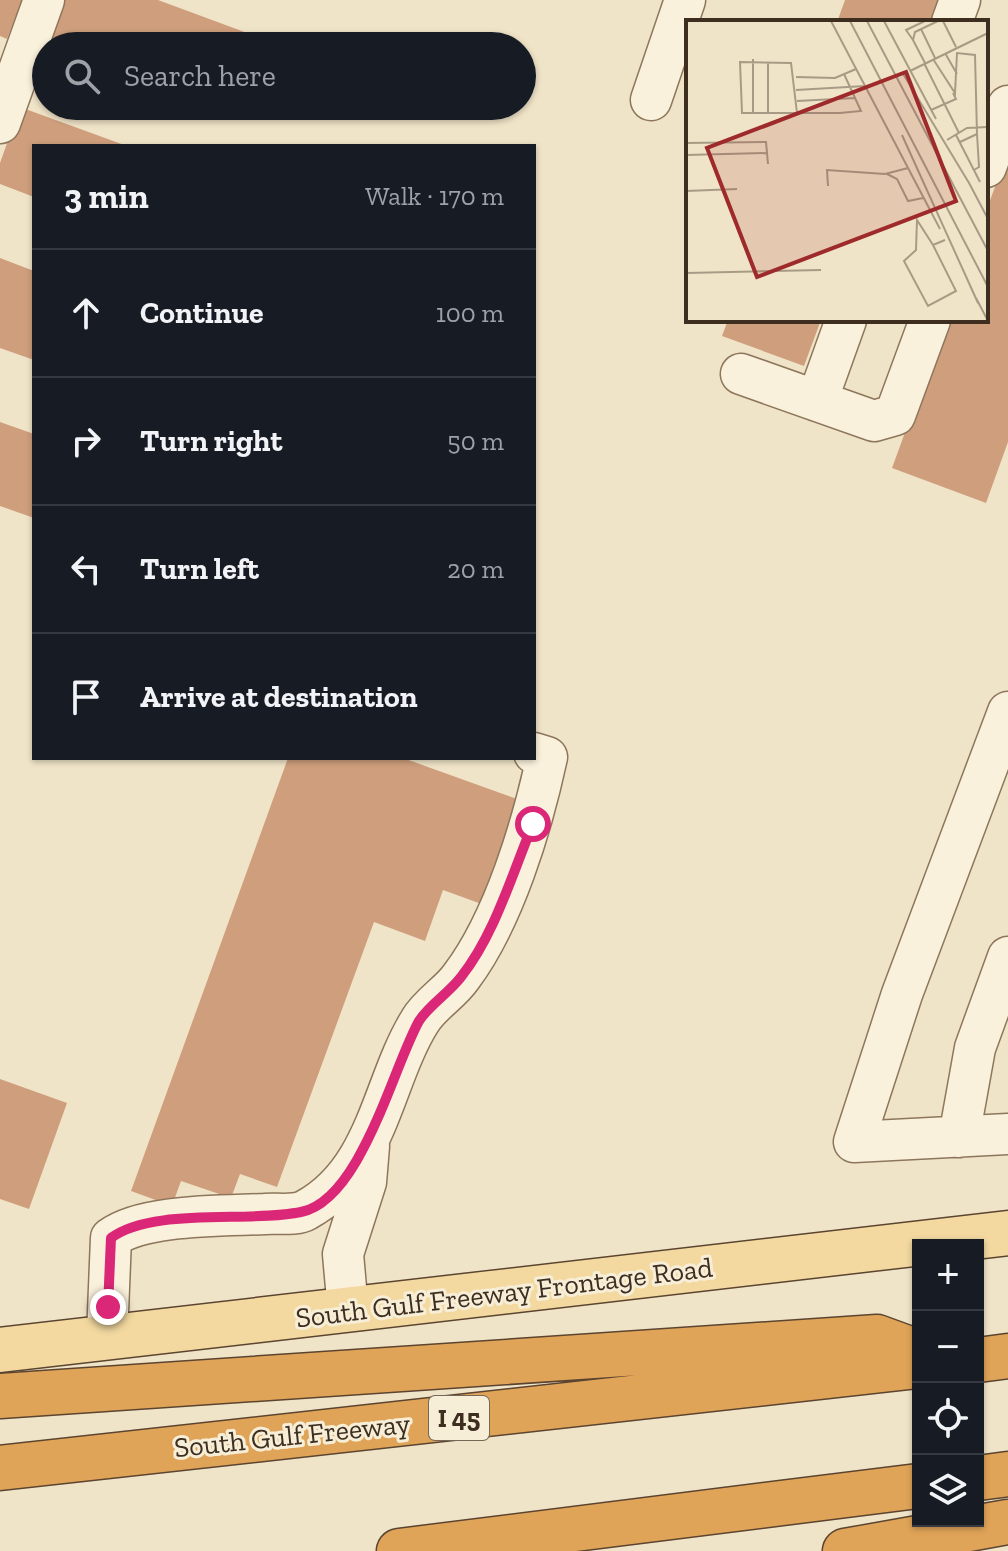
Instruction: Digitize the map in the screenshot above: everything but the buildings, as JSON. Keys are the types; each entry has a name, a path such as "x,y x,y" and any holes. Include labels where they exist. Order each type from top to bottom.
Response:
{"highway":[{"path":"0,1396 877,1337 912,1350"},
{"path":"984,1359 1008,1356"},
{"name":"South Gulf Freeway","path":"0,1468 912,1367"},
{"path":"984,1477 1008,1474"},
{"path":"399,1551 912,1487"},
{"path":"845,1551 1008,1522"}],"main road":[{"name":"South Gulf Freeway Frontage Road","path":"0,1350 1008,1233"}],"lane":[{"path":"33,32 44,0"},
{"path":"651,100 685,0"},
{"path":"953,20 960,0"},
{"path":"0,123 32,34"},
{"path":"988,161 1008,106"},
{"path":"817,401 845,322"},
{"path":"741,374 874,421 895,415 929,322"},
{"path":"1008,712 902,994 854,1142 1008,1134"},
{"path":"107,1337 111,1238 124,1228 203,1217 303,1212 330,1194 369,1143 420,1020 462,976 493,919 533,824 547,757 536,754"},
{"path":"959,1137 975,1048 1008,957"},
{"path":"348,1310 343,1254 366,1182 369,1143"}],"route":[{"path":"108,1307 111,1238 124,1228 203,1217 303,1212 330,1194 369,1143 420,1020 462,976 493,919 533,824"}]}
